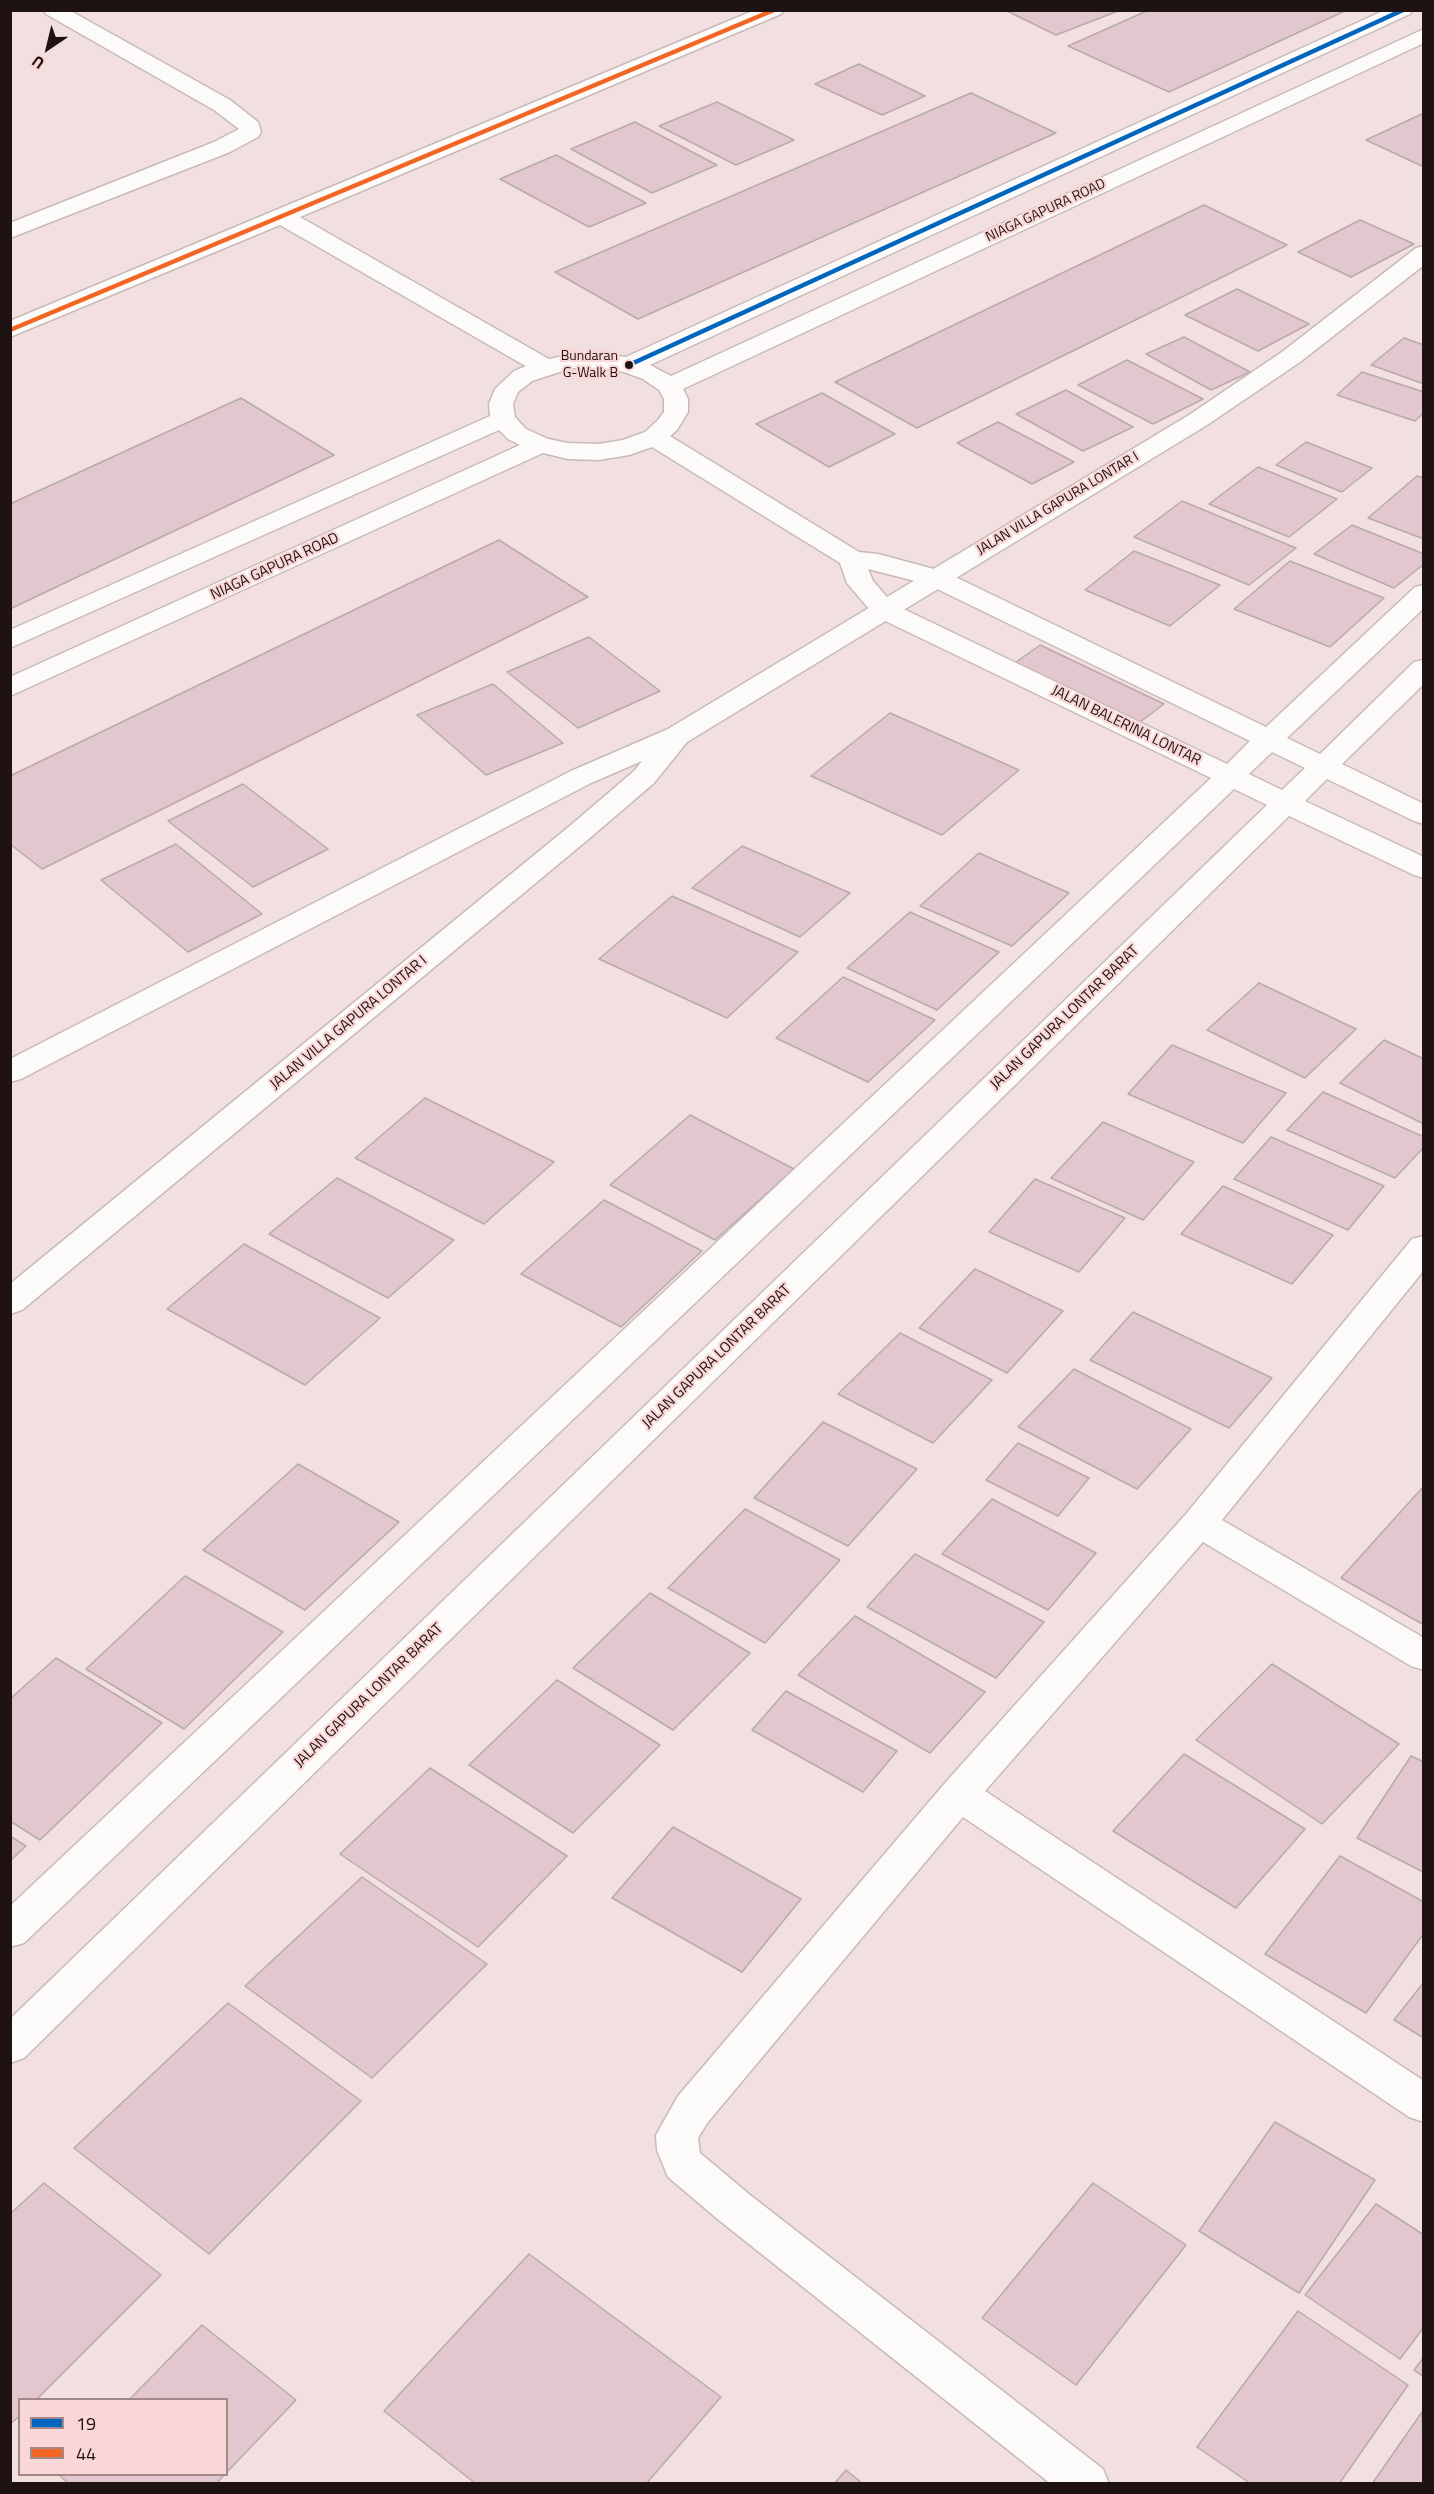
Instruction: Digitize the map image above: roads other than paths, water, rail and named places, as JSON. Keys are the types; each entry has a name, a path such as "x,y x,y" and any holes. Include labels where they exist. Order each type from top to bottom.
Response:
{"street":[{"path":"10,231 222,147 250,132 250,127 241,118 222,105 52,10"},
{"path":"10,330 774,10"},
{"path":"629,365 1403,10"},
{"name":"NIAGA GAPURA ROAD","path":"669,386 1424,35"},
{"path":"283,217 545,367"},
{"name":"JALAN VILLA GAPURA LONTAR I","path":"10,1072 553,791 678,735 1088,488 1216,408 1291,357 1424,253"},
{"path":"572,361 601,361 629,365 652,374 669,386 676,399 676,412 668,425 654,437 629,447 599,452 568,451 540,445 517,434 503,419 501,404 507,389 523,376 545,367 572,361"},
{"path":"10,640 503,419"},
{"path":"654,437 852,559 878,562 936,578 1424,815"},
{"name":"NIAGA GAPURA ROAD","path":"10,688 540,445"},
{"name":"JALAN BALERINA LONTAR","path":"852,559 860,583 884,610 1424,869"},
{"path":"10,1931 1424,593"},
{"name":"JALAN GAPURA LONTAR BARAT","path":"10,2046 1424,668"},
{"name":"JALAN VILLA GAPURA LONTAR I","path":"10,1302 581,831 644,777 678,735"},
{"path":"1087,2484 735,2208 683,2164 678,2150 677,2135 693,2109 959,1794 1199,1523 1424,1247"},
{"path":"1199,1523 1424,1656"},
{"path":"959,1794 1424,2104"}],"place":[{"name":"Bundaran G-Walk B","path":"629,365"}]}
